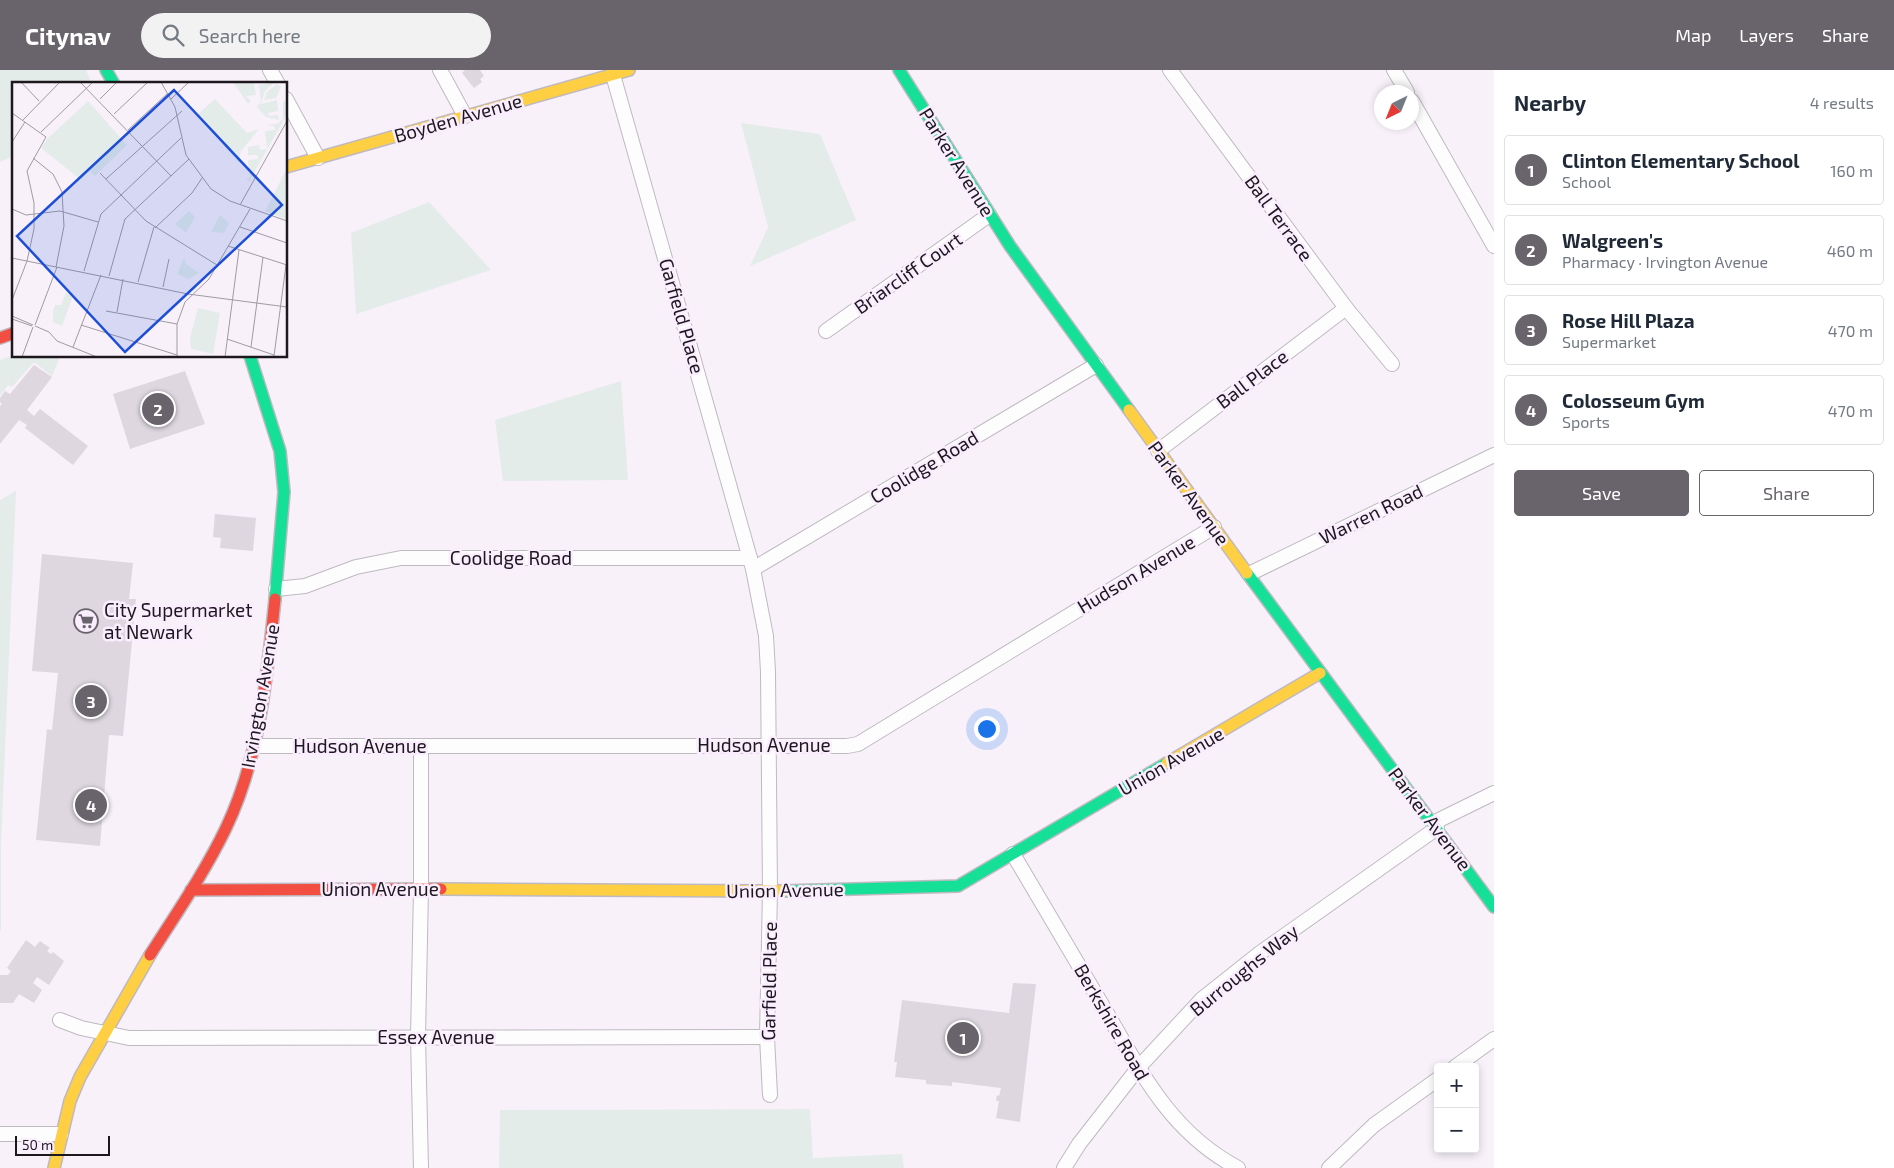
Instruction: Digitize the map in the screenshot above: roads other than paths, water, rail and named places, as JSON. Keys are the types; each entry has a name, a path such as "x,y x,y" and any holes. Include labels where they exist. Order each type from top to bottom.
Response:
{"street":[{"path":"106,70 113,82"},
{"path":"270,70 277,82"},
{"path":"440,70 465,116"},
{"name":"Boyden Avenue","path":"288,166 629,70"},
{"name":"Parker Avenue","path":"899,70 990,215 1096,365 1320,673 1435,825 1494,907"},
{"path":"913,91 912,80 914,70"},
{"name":"Ball Terrace","path":"1170,70 1346,308 1392,364"},
{"path":"1394,70 1403,85"},
{"name":"Garfield Place","path":"613,74 751,563 766,636 770,745 767,1037 770,1094"},
{"path":"288,103 318,158"},
{"path":"1419,112 1494,246"},
{"name":"Briarcliff Court","path":"826,331 990,215"},
{"name":"Ball Place","path":"1158,451 1346,308"},
{"path":"0,338 12,334"},
{"name":"Irvington Avenue","path":"54,1168 70,1101 80,1077 144,964 191,890 229,821 245,779 254,746 267,678 283,510 283,473 280,451 271,418 251,358"},
{"name":"Coolidge Road","path":"276,589 305,586 356,567 401,558 751,563 1096,365"},
{"name":"Warren Road","path":"1249,574 1494,455"},
{"name":"Hudson Avenue","path":"254,746 848,746 858,744 1214,526"},
{"name":"Union Avenue","path":"191,890 770,891 958,886 1320,673"},
{"path":"420,746 421,889 418,1036 420,1168"},
{"name":"Burroughs Way","path":"1064,1168 1139,1067 1202,999 1260,953 1435,825 1494,793"},
{"name":"Berkshire Road","path":"1013,854 1154,1094 1201,1145 1238,1168"},
{"path":"60,1020 105,1034"},
{"name":"Essex Avenue","path":"105,1034 130,1038 418,1036 767,1037"},
{"path":"1461,1063 1494,1039"},
{"path":"1329,1168 1374,1125 1434,1082"},
{"path":"0,1134 62,1134"}],"place":[{"name":"Walgreen's","path":"158,409"},
{"name":"City Supermarket at Newark","path":"86,621"},
{"name":"Rose Hill Plaza","path":"91,701"},
{"name":"Colosseum Gym","path":"91,805"},
{"name":"Clinton Elementary School","path":"963,1038"}]}
